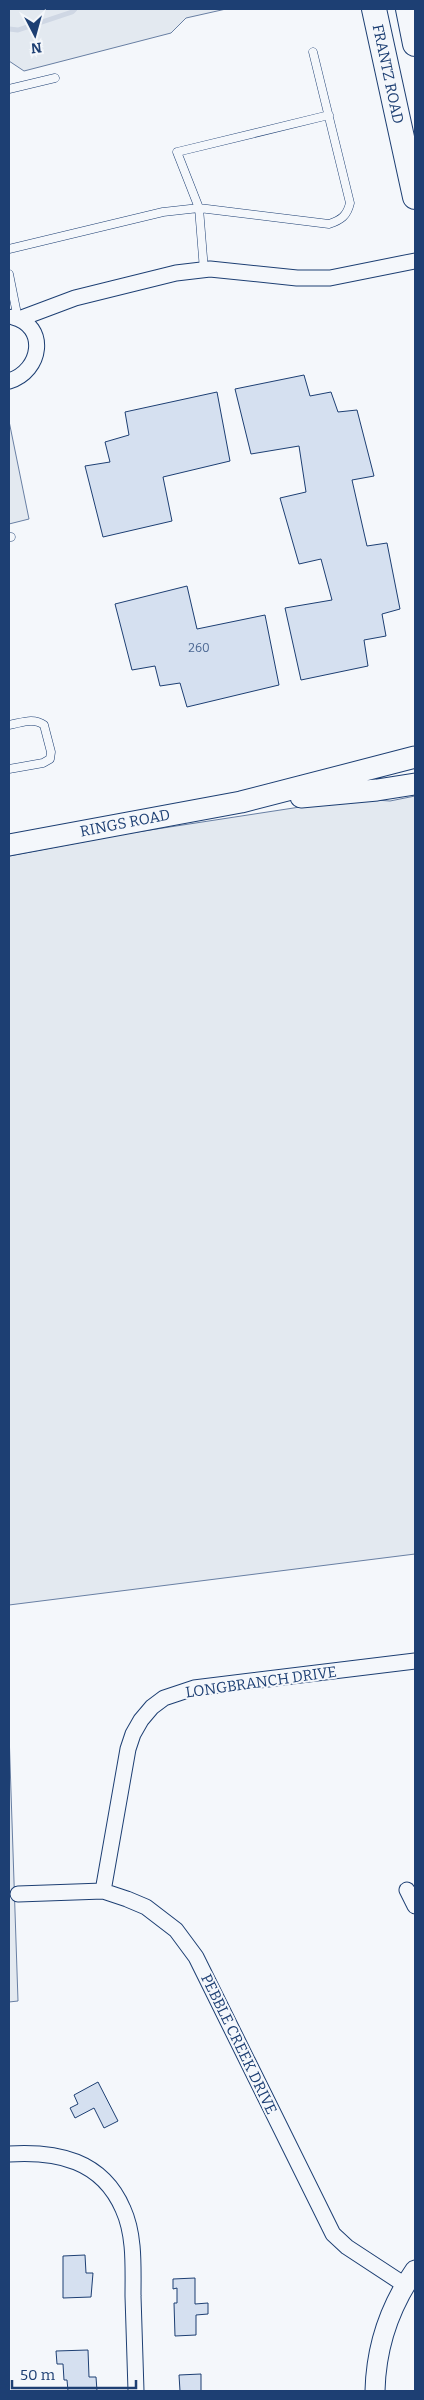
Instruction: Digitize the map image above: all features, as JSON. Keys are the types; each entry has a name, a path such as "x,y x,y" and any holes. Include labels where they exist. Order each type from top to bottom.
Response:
{"main road":[{"name":"FRANTZ ROAD","path":"374,9 415,197"},
{"path":"408,9 415,44"},
{"name":"RINGS ROAD","path":"9,845 241,802 415,757"},
{"name":"RINGS ROAD","path":"241,802 377,790 415,784"}],"street":[{"path":"14,318 75,298 176,273 204,270 297,278 330,278 415,261"},
{"path":"9,381 19,378 27,372 36,353 36,342 32,332 14,318"},
{"name":"LONGBRANCH DRIVE","path":"103,1891 128,1748 141,1720 164,1698 194,1688 415,1661"},
{"path":"408,1890 415,1906"},
{"name":"PEBBLE CREEK DRIVE","path":"18,1894 103,1891 146,1907 176,1930 196,1957 333,2234 347,2247 410,2278"},
{"path":"9,2154 30,2152 55,2154 83,2164 105,2181 124,2209 131,2243 136,2391"},
{"path":"375,2391 376,2373 388,2323 397,2297 410,2278"}],"lane":[{"path":"9,249 163,212 199,208 328,224 339,221 348,213 350,203 313,52"},
{"path":"9,89 55,78"},
{"path":"204,270 199,208 178,152 328,115"},
{"path":"9,274 14,318"},
{"path":"9,726 35,720 41,722 44,725 51,752 50,759 43,763 9,769"}],"shaded area":[{"path":"9,9 226,9 186,18 171,33 24,71 9,61"},
{"path":"9,421 29,519 9,524"},
{"path":"415,796 415,1554 9,1605 9,856 124,834 300,807 361,799 390,801"},
{"path":"9,1732 18,2001 9,2002"}],"building":[{"path":"304,375 310,396 331,392 338,412 357,410 374,476 352,480 367,546 387,543 400,609 382,614 386,636 364,640 368,666 301,680 285,608 332,600 321,559 299,564 280,498 306,492 299,446 251,454 235,389"},
{"path":"217,392 230,461 163,477 172,521 103,537 85,466 110,462 105,442 129,435 125,412"},
{"path":"187,586 197,629 265,615 279,685 187,707 180,683 160,686 155,666 132,670 115,604"},
{"path":"98,2082 118,2121 104,2128 94,2108 75,2118 70,2108 78,2104 74,2095"},
{"path":"85,2255 86,2273 93,2273 91,2297 63,2298 63,2256"},
{"path":"195,2278 195,2304 208,2303 208,2314 196,2315 196,2335 175,2336 174,2303 177,2303 177,2288 173,2289 173,2279"},
{"path":"88,2350 89,2377 96,2377 97,2391 68,2391 67,2380 64,2380 63,2364 57,2364 56,2351"},
{"path":"201,2374 201,2391 180,2391 179,2375"}],"waterway":[{"path":"9,29 18,30 72,12 75,9"}]}
